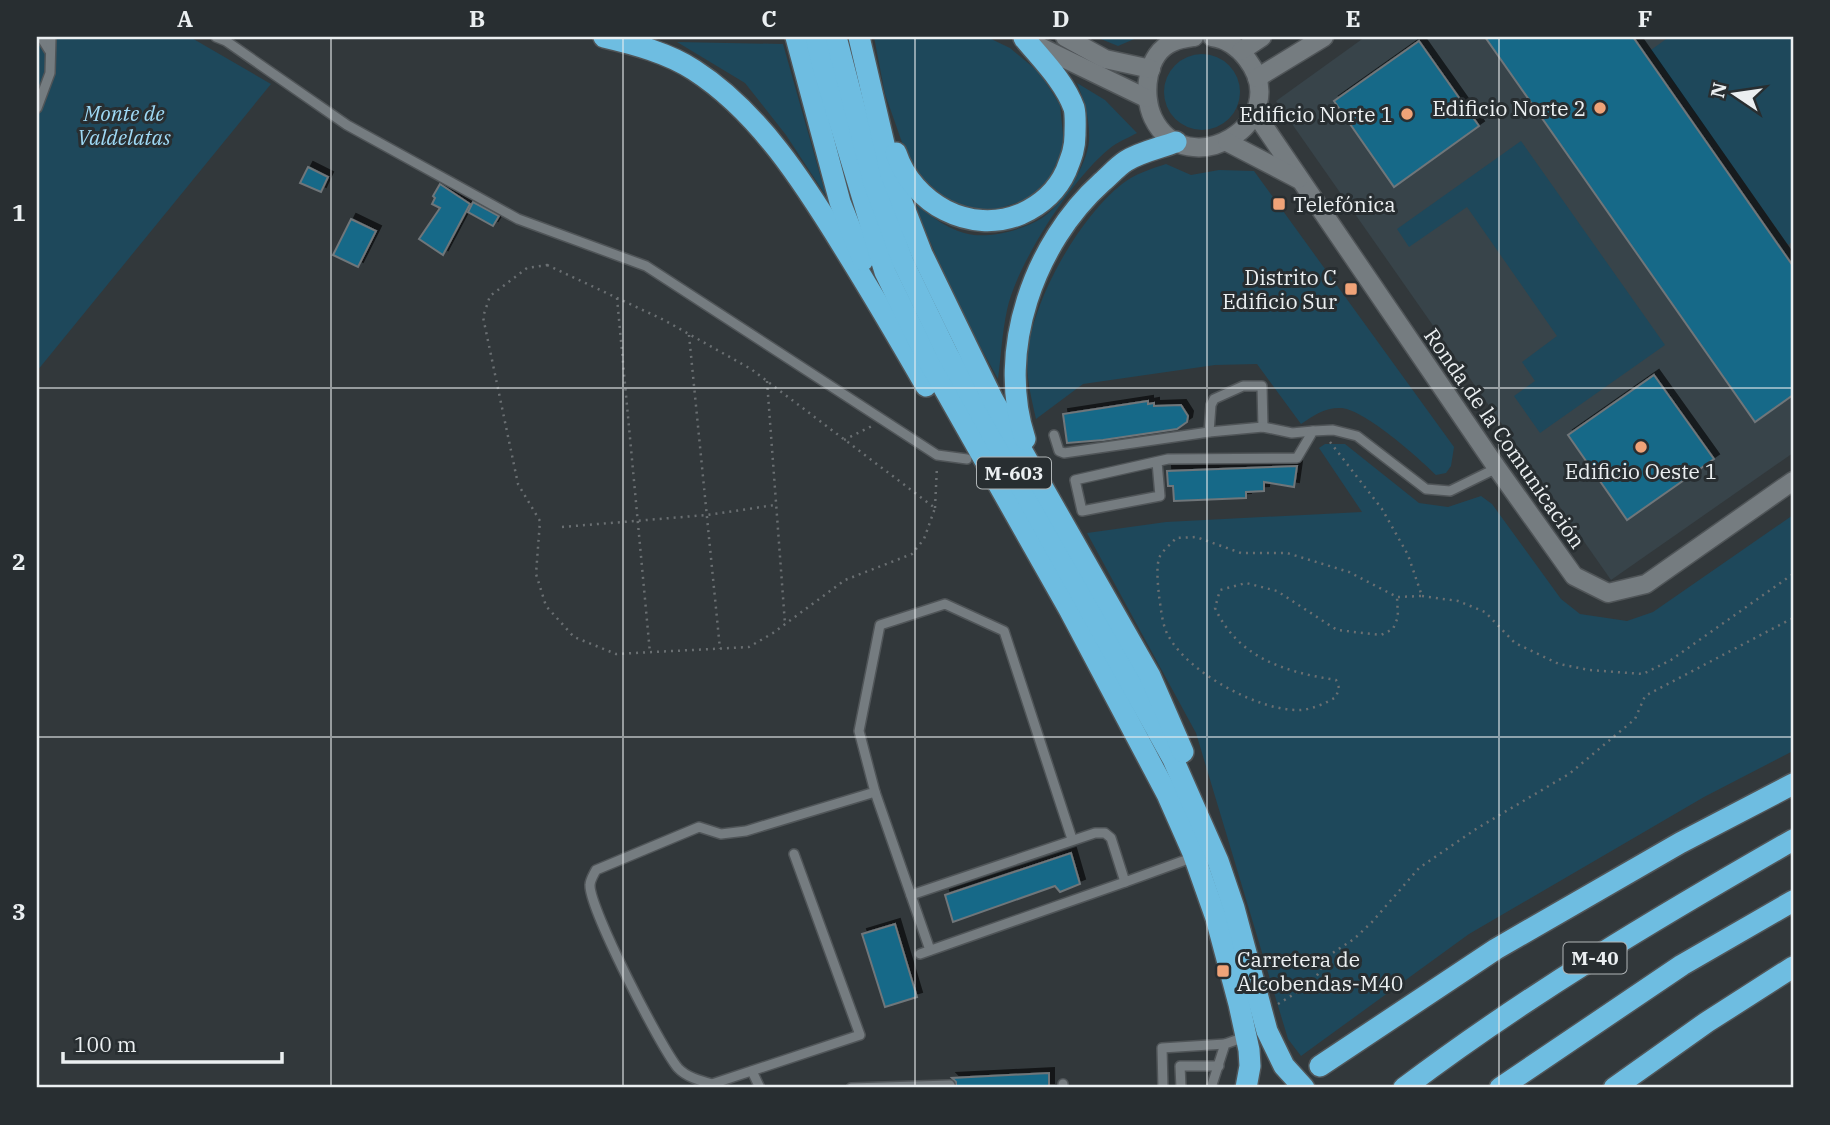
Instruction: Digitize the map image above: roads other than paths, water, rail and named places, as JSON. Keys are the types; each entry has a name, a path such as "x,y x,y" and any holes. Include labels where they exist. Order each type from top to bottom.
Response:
{"highway":[{"path":"604,37 638,46 692,68 732,98 777,149 815,202 885,314 967,459 1069,609"},
{"path":"796,37 824,70 840,202 885,314"},
{"name":"M-603","path":"816,37 886,272 927,358 1069,609 1167,794 1195,856 1216,918 1239,1004 1235,1041 1250,1050 1246,1088"},
{"name":"M-603","path":"836,37 824,70 874,183 903,262 947,353 1173,759 1218,860 1234,908 1267,1031 1284,1066 1304,1088"},
{"path":"859,37 891,174 922,254 993,400 1150,676 1201,794 1218,860"},
{"path":"866,70 901,167 916,189 943,210 974,221 1005,220 1037,207 1060,184 1075,149 1074,110 1056,75 1022,38"},
{"path":"1035,471 1017,414 1015,368 1024,310 1047,251 1084,199 1126,161 1176,142"},
{"path":"1320,1066 1496,949 1680,843 1793,784"},
{"name":"M-40","path":"1404,1088 1450,1053 1654,919 1793,840"},
{"name":"M-40","path":"1500,1088 1682,965 1793,901"},
{"path":"1614,1088 1707,1022 1793,967"},
{"path":"1707,1022 1793,979"}],"street":[{"path":"1065,37 1105,59 1151,69"},
{"path":"1194,37 1170,39 1151,69 1146,98 1154,120 1176,142 1209,147 1227,142 1243,131 1255,113 1260,93 1251,64 1241,51 1231,43 1212,37"},
{"path":"1241,51 1262,37"},
{"path":"1257,78 1324,37"},
{"path":"1022,38 1146,98"},
{"name":"Ronda de la Comunicación","path":"1255,113 1497,468 1574,576 1608,593 1646,584 1793,481"},
{"path":"1227,142 1301,181"}],"lane":[{"path":"41,37 50,51"},
{"path":"38,104 50,73 51,37"},
{"path":"216,37 226,41 347,125 518,219 646,266 937,455 967,459"},
{"path":"1209,432 1214,399 1243,386 1262,386 1263,427"},
{"path":"1054,435 1059,451 1064,453 1263,427 1292,433 1333,430 1357,436 1426,489 1450,491 1497,468"},
{"path":"1157,462 1160,496 1082,511 1075,480 1168,459 1297,458 1317,431"},
{"path":"930,950 875,792 859,731 880,625 945,604 1004,631 1072,839"},
{"path":"794,853 860,1035 712,1084 695,1079 679,1069 635,993 594,902 590,884 596,870 699,827 720,834 746,831 875,792"},
{"path":"911,895 1095,833 1105,833 1111,838 1125,882"},
{"path":"919,954 1195,856"},
{"path":"1211,1088 1219,1066 1235,1041"},
{"path":"1163,1088 1162,1048 1235,1041"},
{"path":"1181,1088 1180,1066 1219,1066"},
{"path":"752,1071 760,1088"},
{"path":"851,1088 950,1085"}],"place":[{"name":"Edificio Norte 2","path":"1600,108"},
{"name":"Edificio Norte 1","path":"1407,114"},
{"name":"Telefónica","path":"1279,204"},
{"name":"Distrito C Edificio Sur","path":"1351,289"},
{"name":"Edificio Oeste 1","path":"1641,447"},
{"name":"Carretera de Alcobendas-M40","path":"1223,971"}],"park label":[{"name":"Monte de Valdelatas","path":"124,125"}]}
